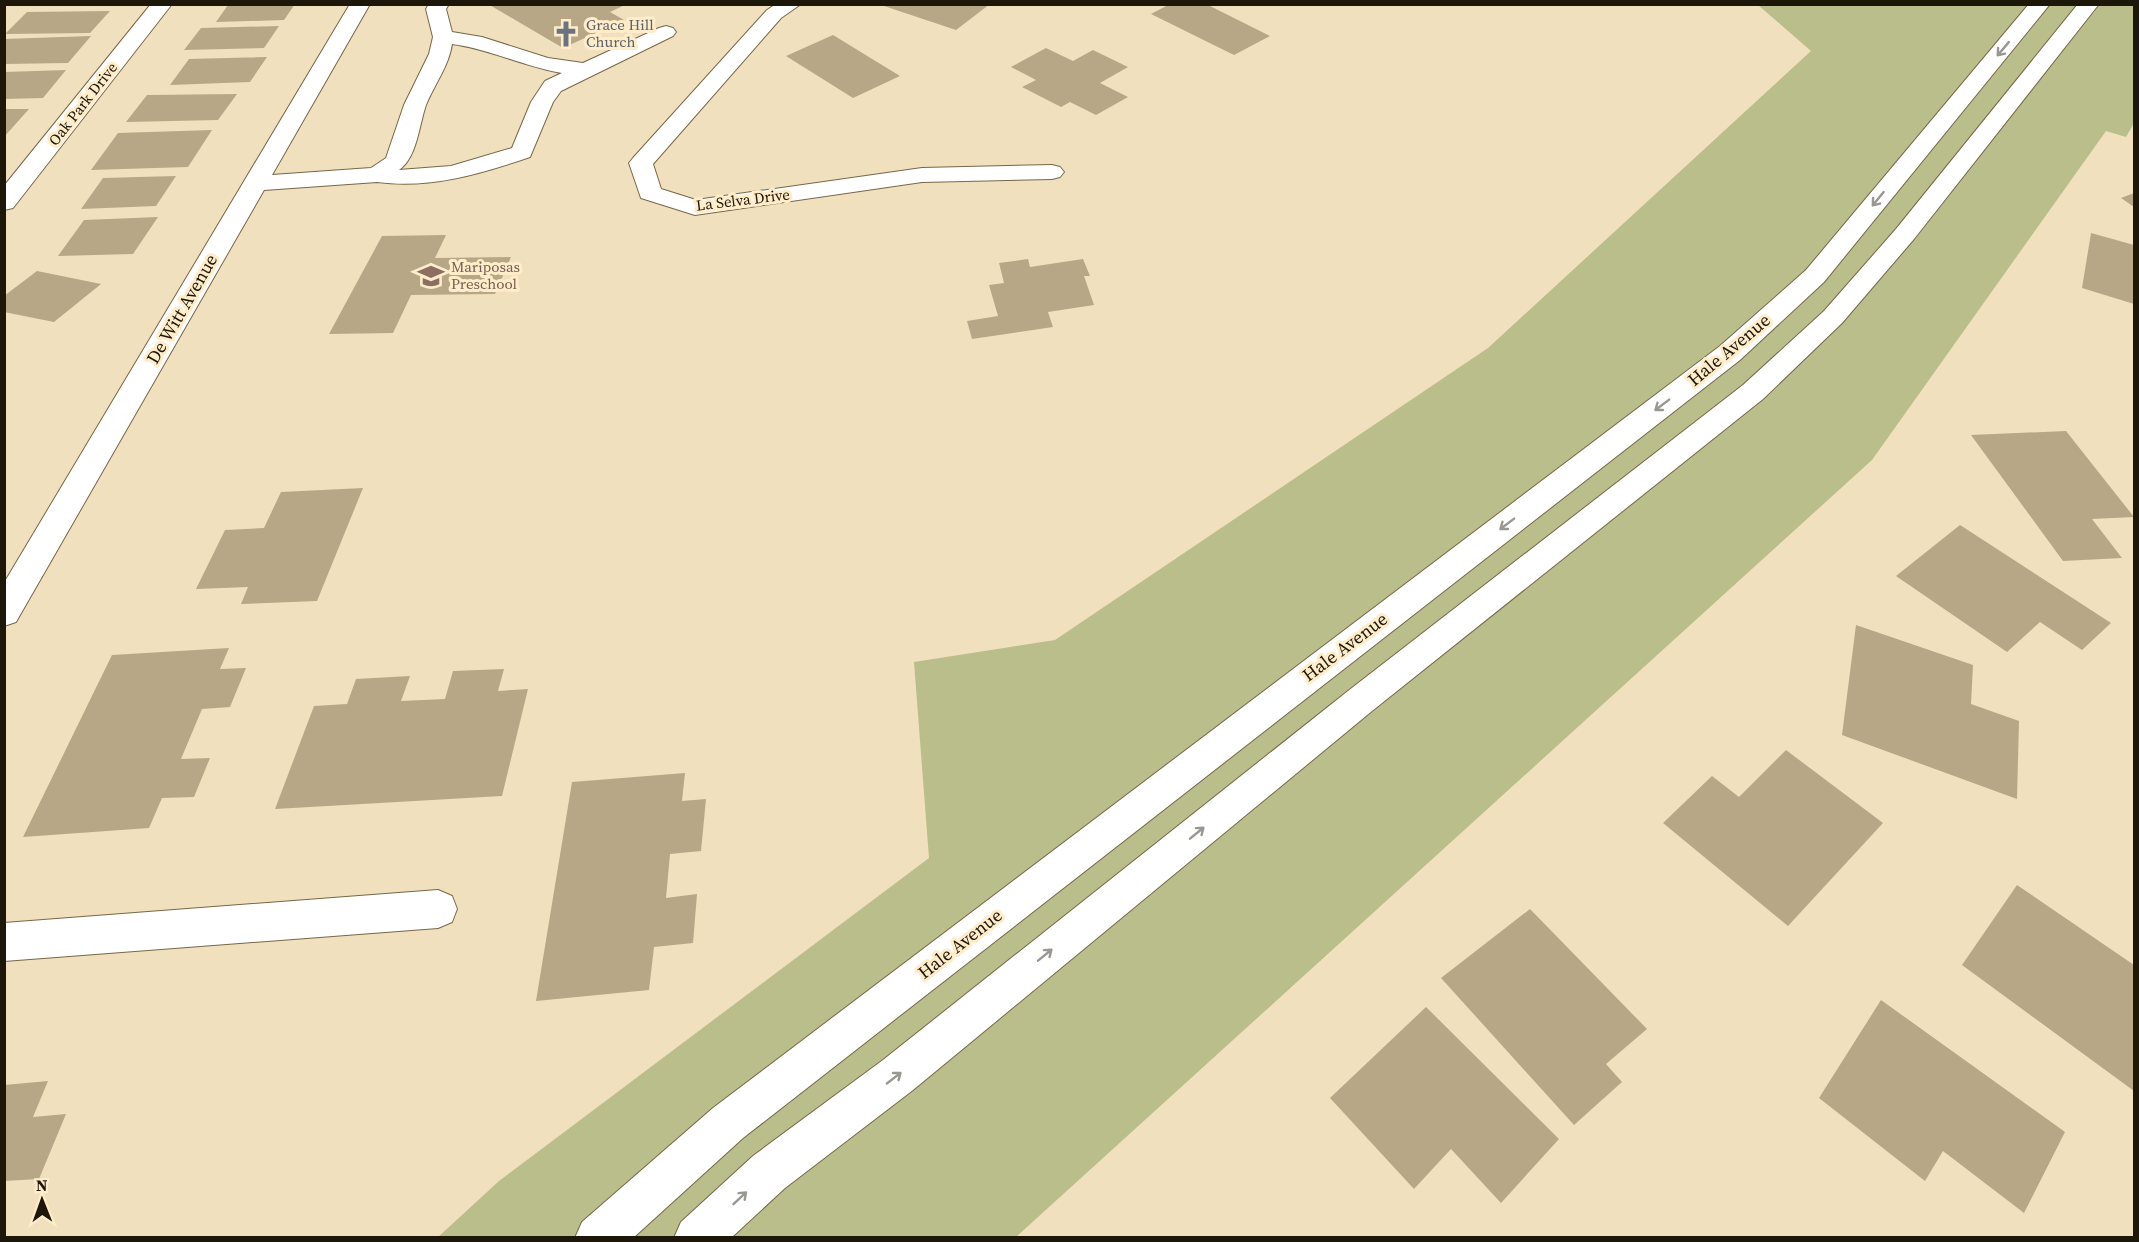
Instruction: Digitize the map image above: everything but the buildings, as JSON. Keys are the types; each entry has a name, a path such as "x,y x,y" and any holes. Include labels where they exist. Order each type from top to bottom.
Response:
{"main road":[{"name":"Oak Park Drive","path":"4,203 162,4"},
{"name":"De Witt Avenue","path":"4,613 360,4"},
{"path":"377,175 397,161 415,105 440,54 443,37 436,9 439,4"},
{"name":"La Selva Drive","path":"791,4 774,14 641,163 650,193 695,208 922,176 1052,172"},
{"name":"Hale Avenue","path":"598,1238 728,1123 1730,353 1815,276 2040,4"},
{"path":"697,1238 769,1172 897,1075 1360,701 1753,392 1833,317 1905,234 2089,4"},
{"path":"256,183 377,175 397,179 477,169 522,152 542,102 553,86 666,32"},
{"path":"443,37 475,41 545,63 584,70"},
{"path":"4,942 438,909"}],"green space":[{"path":"1758,5 2134,5 2134,123 2126,137 2106,131 1872,460 1016,1237 437,1238 499,1181 929,858 914,662 1055,640 1488,348 1811,51"}],"place":[{"name":"Grace Hill Church","path":"566,34"},
{"name":"Mariposas Preschool","path":"431,276"}]}
